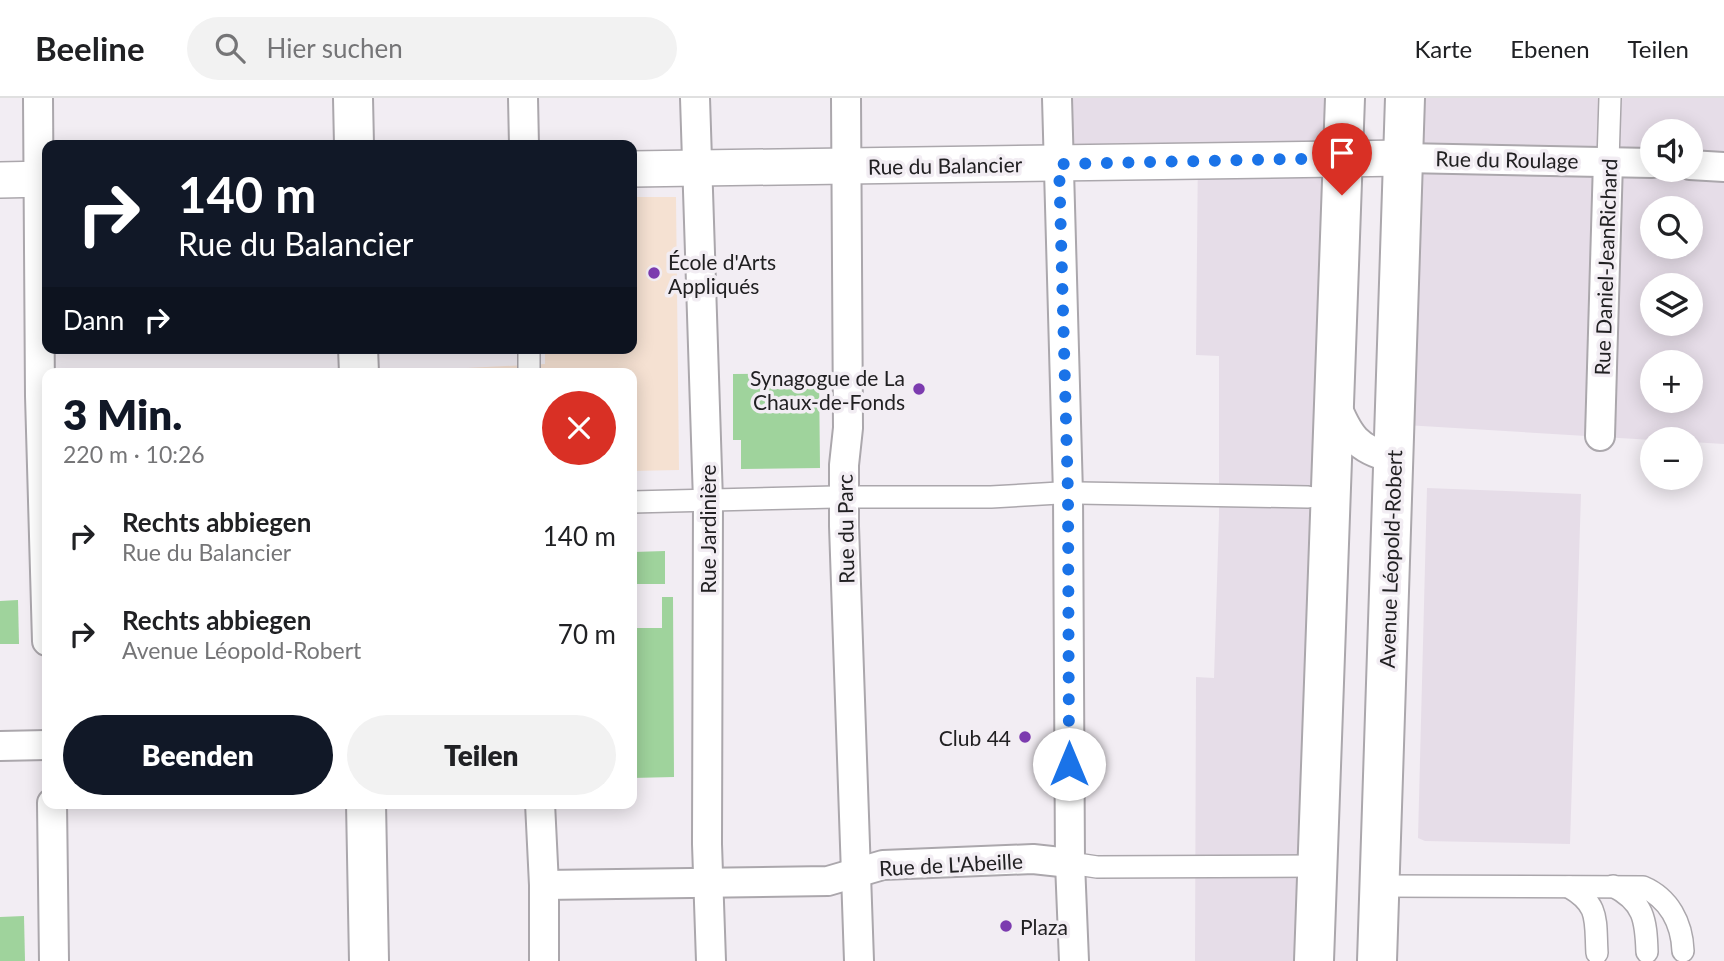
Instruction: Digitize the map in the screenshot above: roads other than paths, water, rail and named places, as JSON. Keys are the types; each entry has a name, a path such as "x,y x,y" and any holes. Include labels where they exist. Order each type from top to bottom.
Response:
{"main road":[{"path":"353,98 354,140"},
{"path":"1314,961 1345,98"},
{"name":"Avenue Léopold-Robert","path":"1377,961 1405,98"},
{"path":"366,809 369,961"}],"street":[{"path":"38,98 42,163"},
{"path":"523,98 524,140"},
{"name":"Rue Jardinière","path":"695,98 708,501 707,844 711,961"},
{"name":"Rue du Parc","path":"846,98 849,428 844,467 844,507 859,961"},
{"path":"1057,98 1068,494 1070,863 1074,961"},
{"name":"Rue Daniel-JeanRichard","path":"1600,436 1610,98"},
{"path":"1343,158 1404,158"},
{"name":"Rue du Balancier","path":"637,169 1343,158"},
{"name":"Rue du Roulage","path":"1404,158 1640,162"},
{"path":"1703,166 1724,167"},
{"path":"0,180 42,179"},
{"path":"42,251 42,466"},
{"path":"1335,399 1345,428 1358,443 1374,454 1393,458"},
{"path":"637,502 991,497 1068,493 1308,497"},
{"path":"0,746 42,745"},
{"path":"52,809 54,961"},
{"path":"540,809 544,961"},
{"name":"Rue de L'Abeille","path":"544,885 828,881 883,865 1033,859 1097,867 1317,866"},
{"path":"1380,886 1643,887 1661,898 1677,920 1683,951"},
{"path":"1613,886 1633,899 1644,916 1647,952"},
{"path":"1569,887 1589,901 1594,911 1597,953"}],"place":[{"name":"École d'Arts Appliqués","path":"654,273"},
{"name":"Synagogue de La Chaux-de-Fonds","path":"919,389"},
{"name":"Club 44","path":"1025,737"},
{"name":"Plaza","path":"1006,926"}]}
